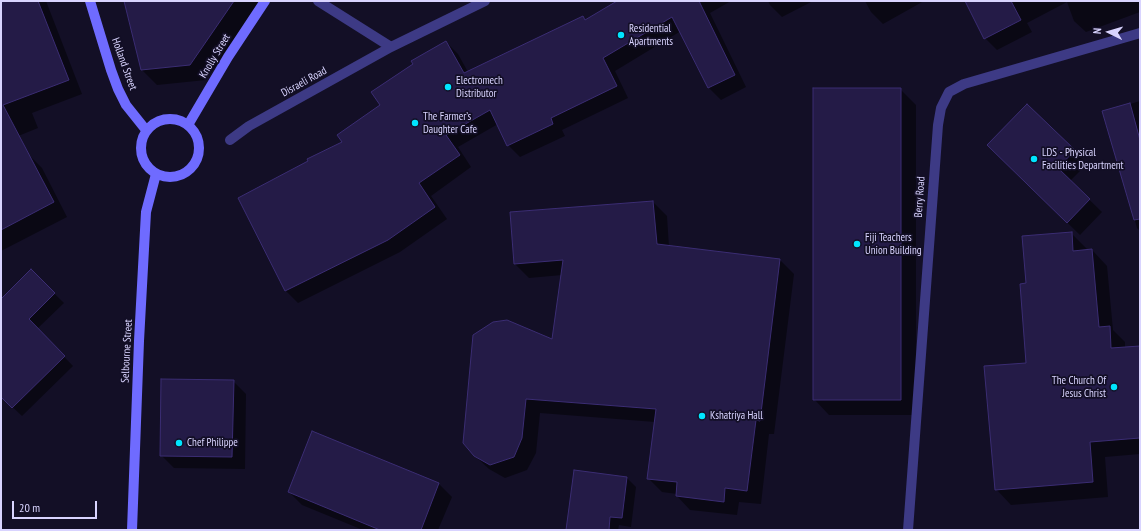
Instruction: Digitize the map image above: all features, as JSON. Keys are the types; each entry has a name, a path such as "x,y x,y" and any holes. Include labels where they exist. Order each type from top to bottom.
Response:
{"main road":[{"name":"Holland Street","path":"90,1 118,89 126,105 146,130"},
{"name":"Knolly Street","path":"188,125 228,56 265,1"},
{"path":"172,118 180,120 188,125 194,132 198,141 199,150 197,159 184,174 174,177 165,177 156,174 148,168 142,159 140,149 146,130 154,123 162,119 172,118"},
{"name":"Selbourne Street","path":"132,530 139,341 146,212 156,174"}],"street":[{"path":"318,1 391,47"},
{"name":"Disraeli Road","path":"230,140 249,126 391,47 485,1"},
{"name":"Berry Road","path":"908,530 938,125 941,108 950,92 964,84 1140,34"}],"building":[{"path":"1,1 38,1 69,80 3,105 54,202 1,230"},
{"path":"124,1 234,1 190,65 141,70"},
{"path":"617,1 699,1 735,75 708,88 672,17 603,58 617,86 551,118 553,124 507,146 490,110 446,135 460,155 419,183 435,207 388,240 285,291 238,198 308,161 307,159 342,142 337,135 380,105 371,92 413,64 411,61 446,41 464,73 583,16 585,20"},
{"path":"965,1 1011,1 1021,20 984,39"},
{"name":"Fiji Teachers Union Building","path":"813,88 901,88 901,400 813,400"},
{"path":"1130,103 1140,140 1140,219 1134,220 1102,111"},
{"name":"LDS - Physical Facilities Department","path":"1027,104 1075,150 1058,168 1090,199 1067,223 987,145"},
{"path":"653,201 657,244 780,259 760,421 756,420 747,491 725,488 724,502 676,496 677,482 647,479 656,409 526,399 522,438 514,457 490,465 474,456 463,443 473,335 493,322 507,320 552,339 563,260 514,264 510,212"},
{"path":"1072,232 1073,251 1092,249 1099,327 1110,326 1111,348 1140,346 1140,438 1090,442 1093,482 995,490 984,366 1026,363 1020,284 1026,283 1022,236"},
{"path":"31,269 55,293 29,319 65,356 12,408 1,397 1,299"},
{"path":"161,379 234,380 232,457 160,456"},
{"path":"312,431 439,483 421,530 380,530 288,492"},
{"path":"574,470 627,477 622,518 610,517 609,530 566,530"}],"place":[{"name":"Residential Apartments","path":"621,35"},
{"name":"Electromech Distributor","path":"448,87"},
{"name":"The Farmer’s Daughter Cafe","path":"415,123"},
{"name":"LDS - Physical Facilities Department","path":"1034,159"},
{"name":"Fiji Teachers Union Building","path":"857,244"},
{"name":"The Church Of Jesus Christ","path":"1114,387"},
{"name":"Kshatriya Hall","path":"702,416"},
{"name":"Chef Philippe","path":"179,443"}]}
